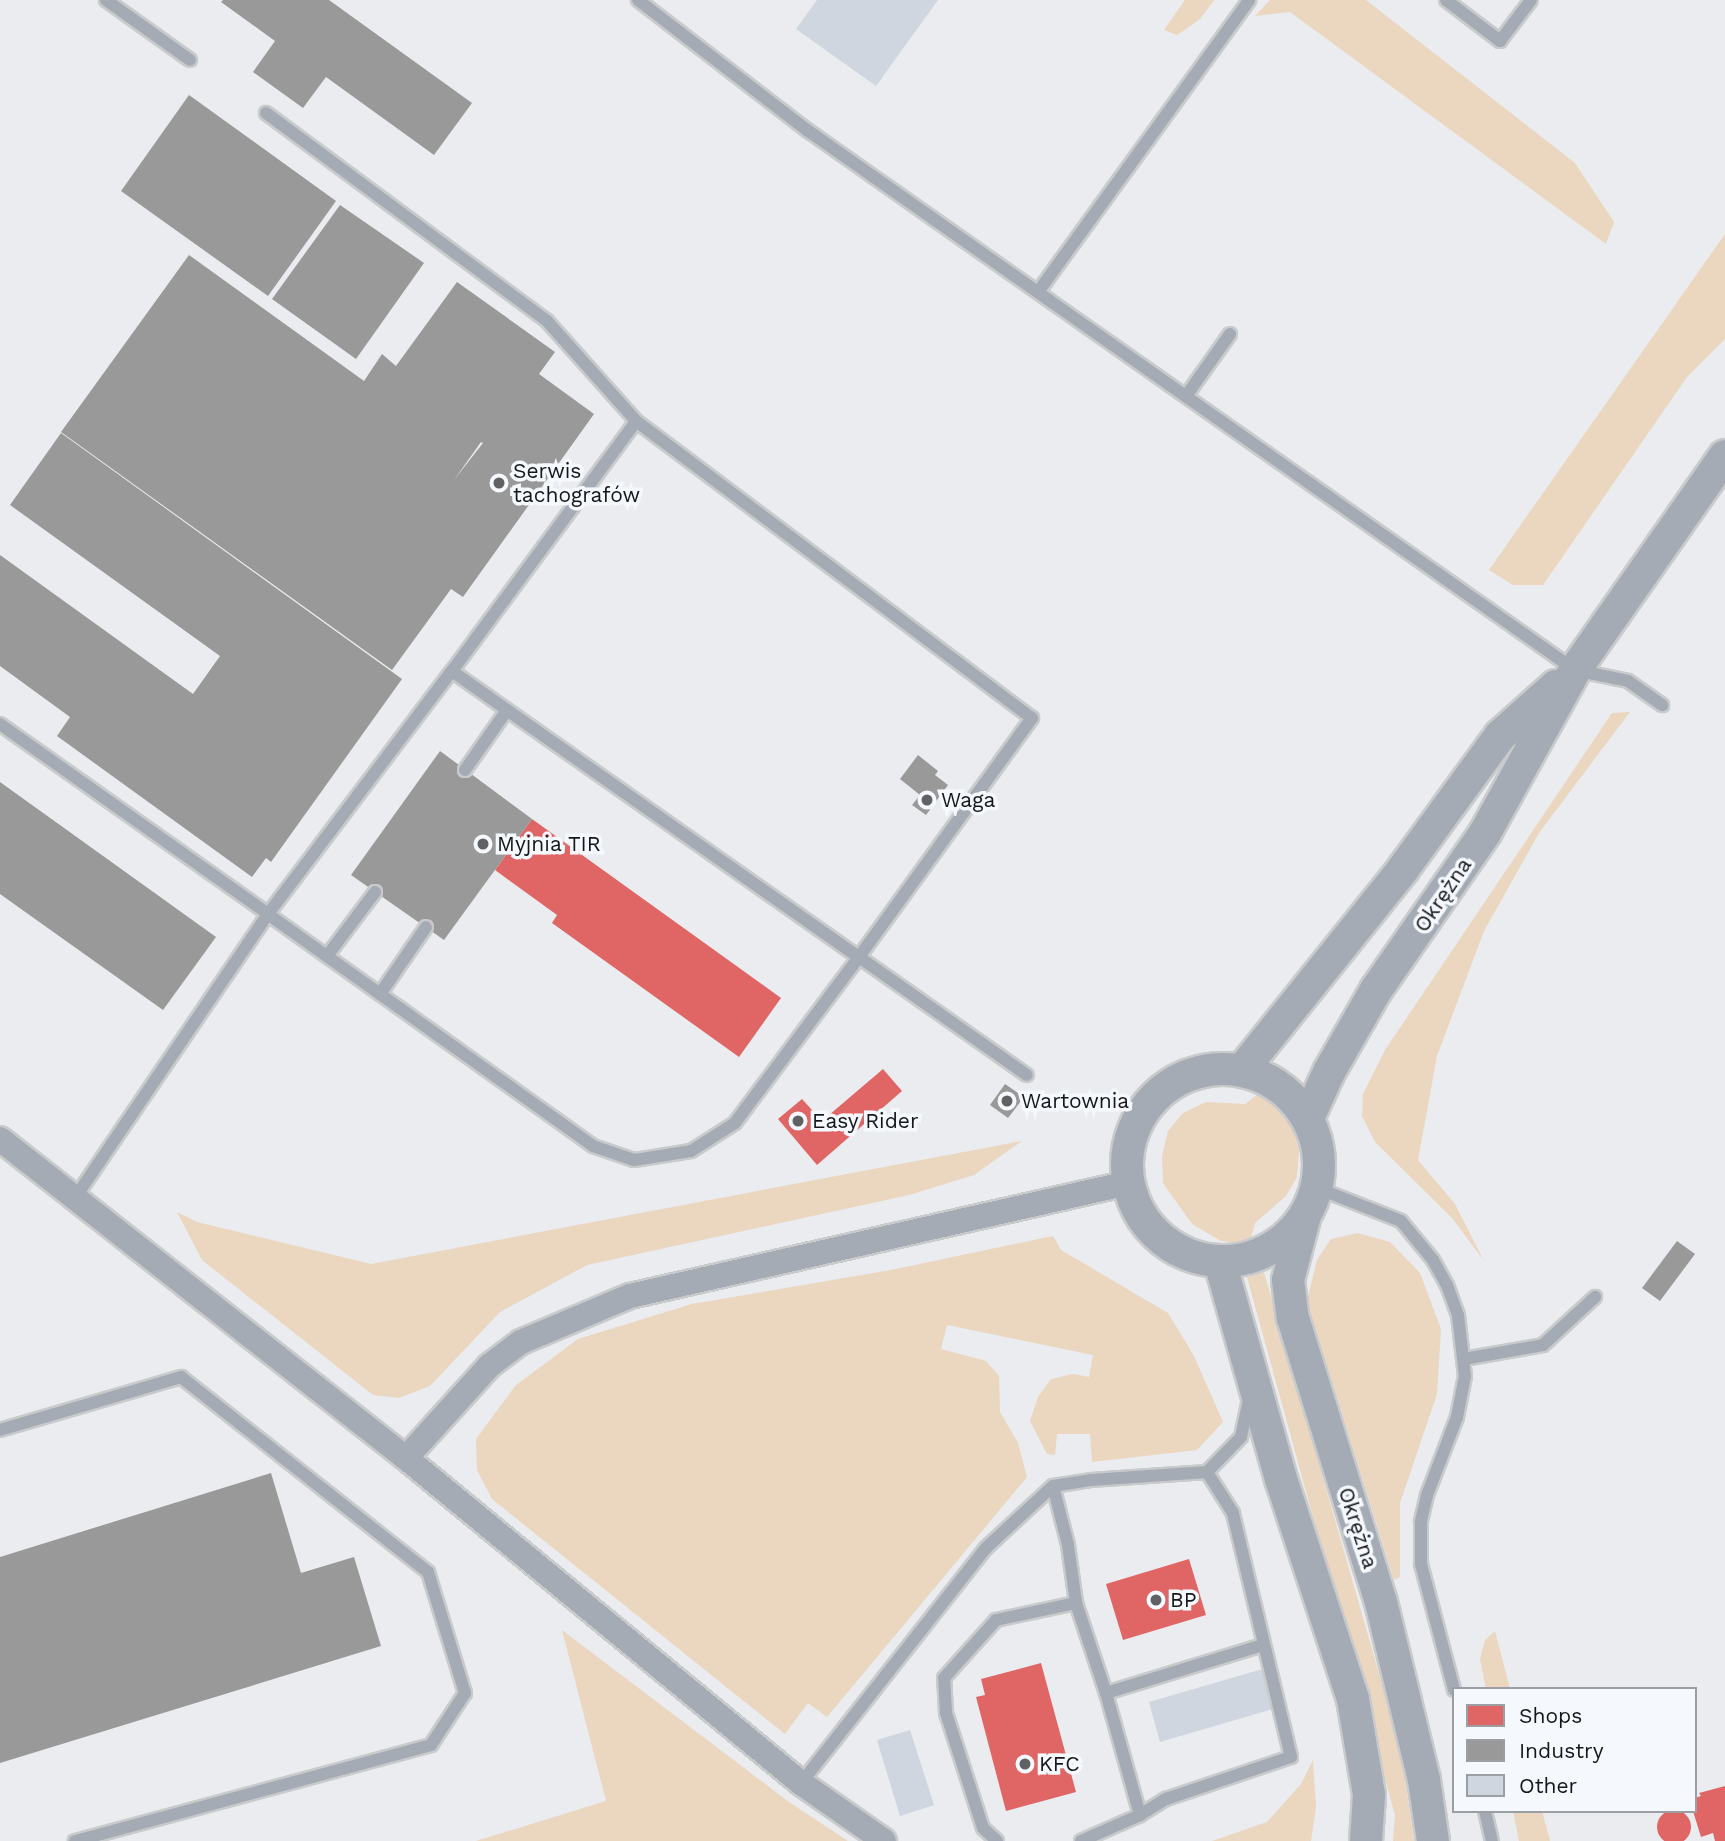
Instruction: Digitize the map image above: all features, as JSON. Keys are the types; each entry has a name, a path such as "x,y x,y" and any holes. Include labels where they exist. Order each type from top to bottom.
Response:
{"street":[{"name":"Okrężna","path":"1308,1118 1329,1072 1376,990 1485,833 1574,670 1725,456"},
{"name":"Okrężna","path":"1242,1069 1403,869 1500,736 1574,670"},
{"path":"1209,1069 1242,1069 1273,1080 1294,1099 1308,1118 1318,1148 1317,1188 1304,1219 1281,1243 1252,1258 1220,1262 1188,1255 1160,1238 1139,1213 1128,1183 1127,1152 1133,1132 1154,1097 1180,1079 1209,1069"},
{"path":"0,1139 406,1458 801,1783 884,1841"},
{"path":"406,1458 489,1366 521,1342 630,1296 1128,1183"},
{"name":"Okrężna","path":"1304,1219 1288,1280 1293,1318 1381,1602 1424,1780 1433,1841"},
{"path":"1220,1262 1281,1479 1353,1699 1370,1796 1366,1841"}],"lane":[{"path":"106,0 190,60"},
{"path":"638,0 807,130 1574,670 1628,681 1662,705"},
{"path":"1038,292 1249,0"},
{"path":"1446,0 1500,41 1531,0"},
{"path":"0,724 593,1146 634,1160 691,1151 735,1123 1032,718 636,421 547,321 266,113"},
{"path":"1186,397 1230,334"},
{"path":"75,1198 268,914 636,421"},
{"path":"452,671 1027,1075"},
{"path":"465,769 507,710"},
{"path":"327,956 375,892"},
{"path":"380,994 426,927"},
{"path":"1317,1188 1401,1221 1433,1260 1447,1285 1458,1315 1465,1376 1457,1417 1427,1495 1421,1522 1421,1564 1453,1687"},
{"path":"1464,1359 1543,1345 1595,1297"},
{"path":"0,1430 181,1377 428,1572 465,1693 431,1745 75,1841"},
{"path":"801,1783 986,1548 1053,1486 1091,1480 1207,1472 1241,1437 1253,1379"},
{"path":"1081,1841 1140,1815 1166,1799 1291,1757 1233,1513 1207,1472"},
{"path":"1053,1486 1068,1545 1076,1603 1106,1693 1140,1815"},
{"path":"997,1841 983,1828 946,1713 944,1678 996,1620 1076,1603"},
{"path":"1106,1693 1263,1645"},
{"path":"1485,1813 1492,1841"}],"shaded area":[{"path":"1185,0 1214,0 1200,19 1177,35 1164,30"},
{"path":"1270,0 1366,0 1575,163 1614,222 1606,244 1290,12 1255,16"},
{"path":"1725,234 1725,339 1687,377 1543,585 1513,585 1489,570"},
{"path":"1630,712 1539,833 1484,931 1437,1056 1418,1160 1455,1204 1484,1261 1452,1218 1375,1142 1362,1116 1363,1094 1385,1050 1612,713"},
{"path":"1261,1092 1278,1103 1292,1127 1299,1149 1297,1177 1286,1196 1255,1223 1251,1238 1240,1243 1221,1241 1192,1224 1163,1183 1162,1156 1168,1131 1183,1113 1206,1102 1245,1104"},
{"path":"1022,1141 974,1175 909,1195 587,1265 500,1312 430,1386 399,1398 373,1395 202,1260 177,1212 197,1222 371,1264"},
{"path":"1358,1233 1390,1242 1420,1273 1441,1329 1437,1394 1400,1503 1400,1577 1394,1580 1307,1301 1317,1260 1331,1239"},
{"path":"1053,1236 1061,1250 1168,1313 1194,1356 1223,1422 1197,1450 1092,1462 1090,1434 1057,1434 1055,1455 1047,1454 1030,1421 1038,1397 1051,1379 1073,1374 1089,1377 1093,1355 947,1325 941,1349 986,1361 999,1376 1000,1412 1018,1443 1027,1477 827,1717 808,1703 785,1734 492,1499 477,1470 476,1439 516,1385 578,1339 692,1304 891,1270"},
{"path":"1264,1272 1392,1719 1405,1778 1414,1841 1393,1841 1395,1815 1247,1277"},
{"path":"562,1630 789,1802 848,1841 476,1841 606,1801"},
{"path":"1495,1631 1509,1687 1486,1687 1480,1659 1485,1640"},
{"path":"1313,1760 1316,1807 1311,1841 1212,1841 1267,1822 1301,1784"},
{"path":"1513,1813 1543,1813 1550,1841 1519,1841"}],"building: Shops":[{"path":"532,819 781,998 739,1057 552,923 557,915 495,870"},
{"path":"883,1069 902,1091 817,1165 778,1119 802,1099 822,1121"},
{"name":"BP","path":"1189,1559 1206,1615 1123,1640 1106,1584"},
{"path":"1041,1663 1076,1792 1006,1811 976,1697 985,1695 981,1679"},
{"path":"1725,1786 1725,1841 1715,1841 1713,1833 1701,1837 1694,1813 1697,1813 1697,1797 1701,1796 1699,1793"},
{"path":"1666,1813 1682,1813 1689,1821 1689,1833 1686,1839 1680,1842 1662,1839 1657,1827 1662,1815"}],"building: Industry":[{"path":"329,0 472,103 434,155 326,77 303,108 253,72 275,41 221,2"},
{"path":"189,95 336,201 268,296 121,191"},
{"path":"340,205 424,263 356,359 272,299"},
{"path":"189,255 364,381 382,354 396,366 457,282 555,352 539,374 594,414 463,597 451,589 392,670 61,432","holes":["481,442 483,443 454,480"]},
{"path":"61,433 402,679 271,862 266,858 252,877 57,736 70,717 0,666 0,555 193,694 220,656 10,505"},
{"path":"440,751 532,819 444,940 351,875"},
{"path":"918,755 938,771 935,775 948,785 926,815 912,805 920,795 900,779"},
{"path":"0,782 216,937 163,1010 0,894"},
{"name":"Wartownia","path":"1005,1084 1024,1097 1008,1118 990,1105"},
{"path":"1677,1241 1695,1254 1660,1301 1642,1288"},
{"path":"271,1473 301,1573 354,1557 381,1646 0,1763 0,1557"}],"building: Other":[{"path":"817,0 938,0 876,86 796,29"},
{"path":"1276,1665 1287,1705 1160,1742 1149,1702"},
{"path":"910,1730 934,1805 900,1816 877,1740"}],"place":[{"name":"Serwis tachografów","path":"499,483"},
{"name":"Waga","path":"927,800"},
{"name":"Myjnia TIR","path":"483,844"},
{"name":"Wartownia","path":"1007,1101"},
{"name":"Easy Rider","path":"798,1121"},
{"name":"BP","path":"1156,1600"},
{"name":"KFC","path":"1025,1764"}]}
